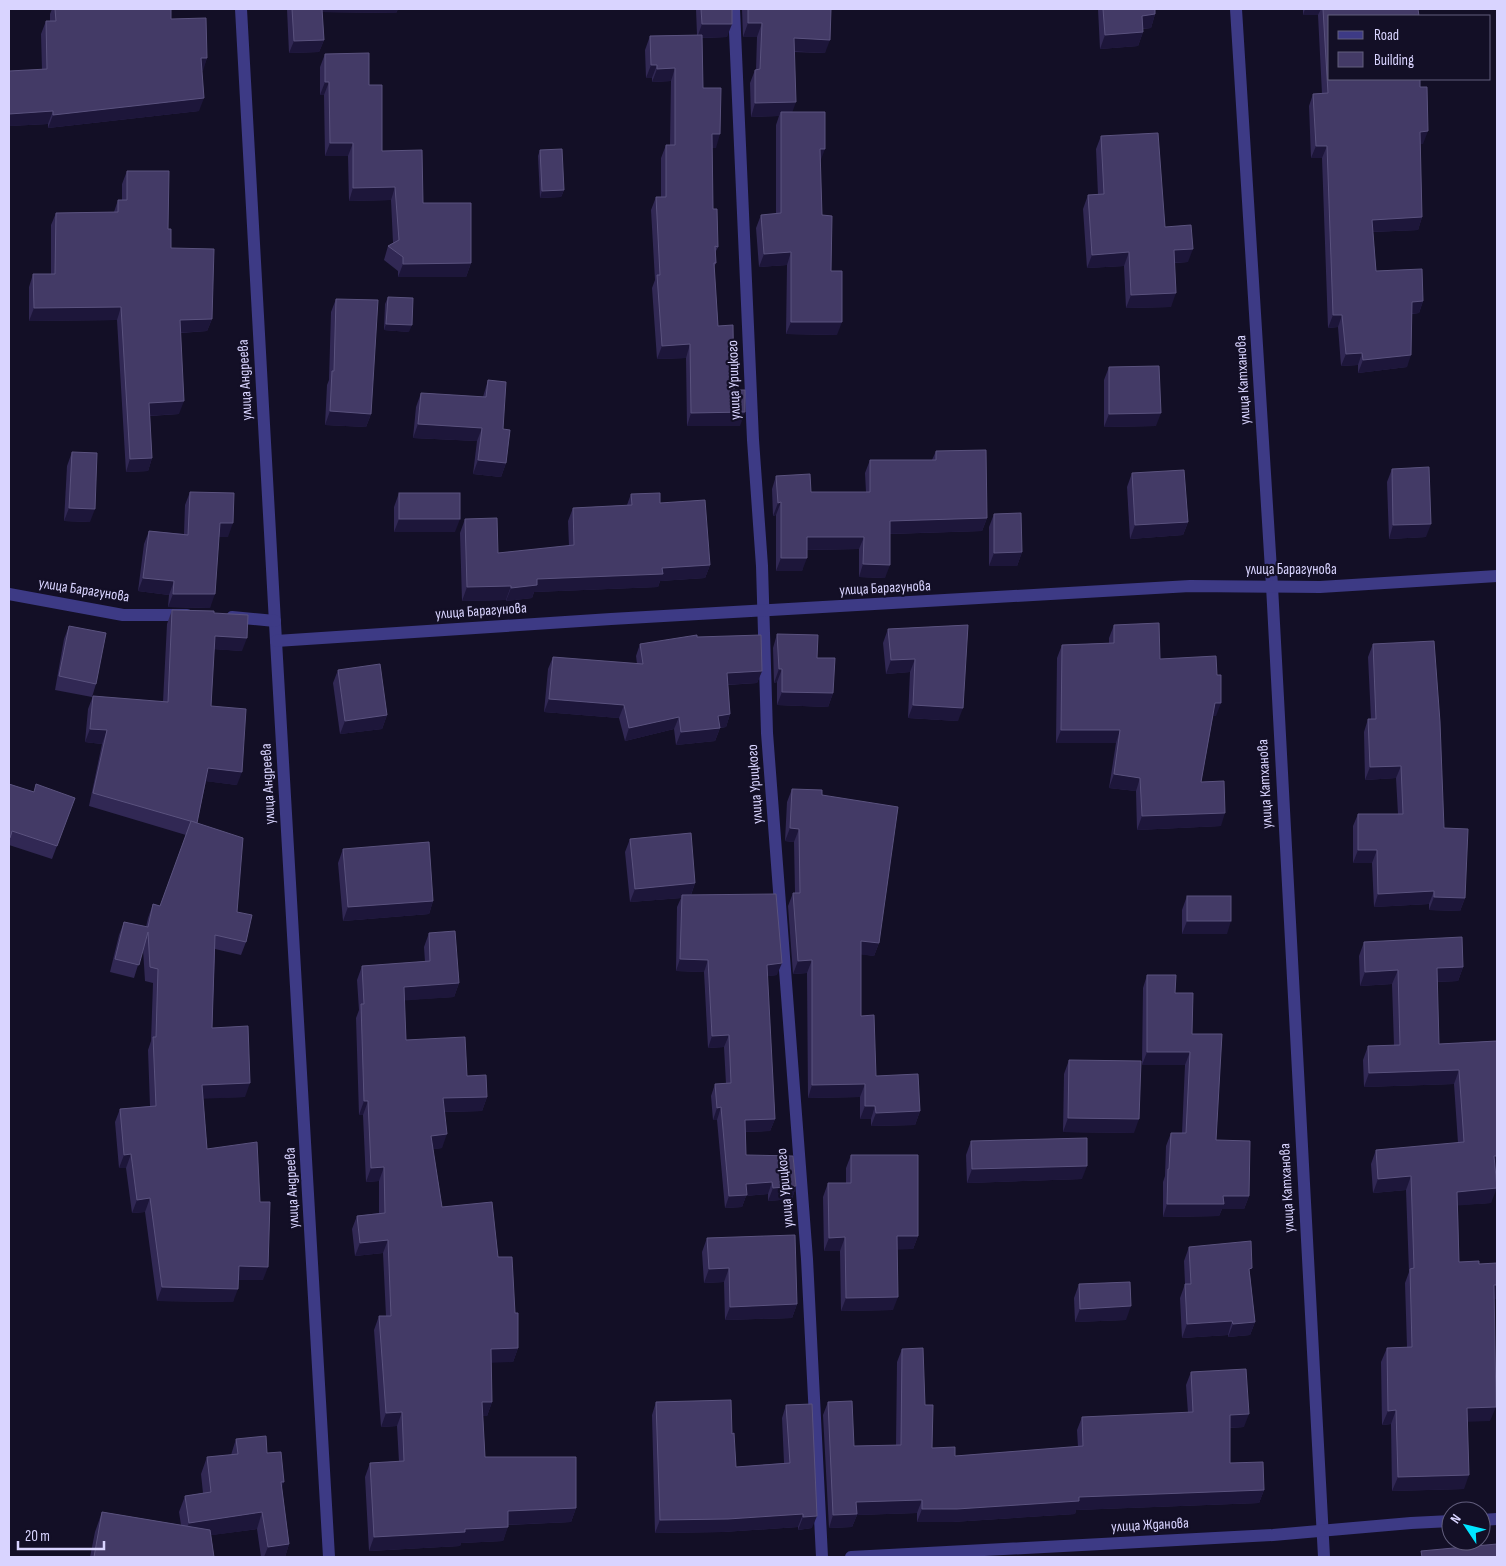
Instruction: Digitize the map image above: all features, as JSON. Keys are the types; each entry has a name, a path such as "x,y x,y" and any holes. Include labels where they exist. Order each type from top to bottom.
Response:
{"street":[{"name":"улица Андреева","path":"241,9 329,1557"},
{"name":"улица Урицкого","path":"734,9 752,440 762,566 767,733 807,1259 822,1557"},
{"name":"улица Катханова","path":"1236,9 1272,586 1324,1557"},
{"name":"улица Барагунова","path":"276,641 611,619 1190,586 1320,586 1497,576"},
{"name":"улица Барагунова","path":"9,594 123,615 201,616"},
{"path":"221,616 275,621"},
{"name":"улица Жданова","path":"850,1557 1254,1536 1441,1522"}],"building":[{"path":"55,9 171,9 171,19 206,18 207,58 201,58 204,98 53,115 53,111 9,114 9,71 47,69 46,21 56,21"},
{"path":"292,9 322,9 324,40 294,41"},
{"path":"701,9 732,9 732,24 702,24"},
{"path":"748,9 831,9 830,40 794,38 796,102 755,103 755,70 760,69 762,23 748,23"},
{"path":"1103,9 1155,9 1155,14 1142,16 1143,32 1105,35"},
{"path":"1323,9 1418,9 1419,15 1328,15 1328,80 1420,80 1420,87 1427,87 1428,131 1420,132 1422,217 1372,220 1376,271 1422,269 1423,301 1412,302 1411,355 1363,360 1362,353 1346,354 1342,315 1333,315 1327,146 1316,146 1313,94 1328,93"},
{"path":"702,35 703,88 721,88 720,134 712,134 713,209 717,209 718,247 715,246 716,263 714,263 718,326 733,325 734,390 745,390 745,412 691,413 690,344 662,346 657,275 660,275 656,197 666,197 666,145 675,145 675,68 657,69 657,65 651,65 650,36"},
{"path":"369,53 369,85 382,85 382,151 422,150 423,203 471,203 471,263 403,264 403,257 388,246 399,240 395,187 353,188 353,143 330,143 329,82 325,82 325,54"},
{"path":"781,112 825,112 825,149 820,149 822,215 832,216 831,271 842,271 842,322 791,322 791,252 764,254 761,215 781,213"},
{"path":"1158,133 1165,227 1191,225 1193,249 1174,250 1176,293 1131,295 1129,252 1092,255 1088,195 1104,194 1101,136"},
{"path":"562,149 564,190 542,191 540,150"},
{"path":"127,171 169,171 168,229 171,229 171,248 214,249 212,319 180,320 184,401 149,403 152,458 130,459 121,307 34,308 33,274 55,274 56,213 118,212 118,200 127,200"},
{"path":"388,297 413,298 412,325 386,324"},
{"path":"336,299 378,300 371,414 330,411 332,371 334,371"},
{"path":"1159,366 1161,413 1109,414 1109,367"},
{"path":"488,380 506,382 503,429 510,430 506,463 478,460 482,428 418,424 421,393 486,397"},
{"path":"986,450 987,518 890,521 890,565 863,564 864,537 807,537 807,558 781,558 781,502 778,503 776,476 810,474 811,492 870,492 870,460 936,460 936,451"},
{"path":"72,452 97,453 95,509 69,508"},
{"path":"1429,467 1431,524 1393,525 1392,469"},
{"path":"1184,470 1188,522 1135,525 1132,473"},
{"path":"190,492 234,493 233,523 220,523 215,594 173,594 174,581 143,578 149,531 188,535"},
{"path":"399,493 460,493 460,519 399,519"},
{"path":"660,493 660,503 705,500 710,565 662,568 663,574 537,579 537,585 511,588 511,586 467,587 465,519 497,518 498,553 574,545 573,508 632,505 631,494"},
{"path":"1021,513 1022,552 994,553 994,514"},
{"path":"172,610 214,611 214,613 248,615 247,638 215,636 211,706 246,709 242,772 208,768 197,823 93,793 107,730 90,729 93,696 168,702"},
{"path":"1159,623 1160,659 1216,656 1217,675 1221,675 1221,703 1215,703 1201,782 1224,781 1225,813 1142,816 1140,778 1114,774 1120,730 1061,730 1062,645 1114,643 1114,625"},
{"path":"968,625 963,708 913,705 915,659 891,660 888,629"},
{"path":"69,626 106,633 96,684 59,676"},
{"path":"777,634 818,635 817,658 835,658 833,693 782,692 782,669 779,669"},
{"path":"697,635 697,637 761,635 762,671 727,673 730,714 718,716 720,728 681,732 679,717 629,728 624,705 549,699 553,657 643,664 640,644"},
{"path":"1434,641 1440,722 1444,828 1468,829 1465,898 1434,897 1434,891 1378,894 1377,850 1358,850 1358,814 1403,814 1401,766 1370,767 1368,719 1376,719 1373,644"},
{"path":"380,664 387,715 345,721 338,670"},
{"path":"9,784 34,792 36,784 75,798 57,846 12,831 9,838"},
{"path":"792,789 822,790 822,795 898,807 879,943 861,941 861,1016 874,1015 876,1076 918,1074 920,1111 876,1113 875,1106 865,1106 865,1084 812,1085 812,960 798,961 793,893 800,893 799,829 790,828"},
{"path":"191,821 243,838 237,912 252,915 246,942 215,935 212,1028 248,1026 250,1083 202,1085 207,1149 257,1142 260,1202 270,1202 268,1267 239,1266 238,1289 162,1287 150,1198 137,1200 131,1154 124,1155 120,1109 156,1106 153,1037 156,1037 158,969 150,967 148,932 139,965 115,959 124,922 148,927 153,904 160,906"},
{"path":"691,833 695,883 635,889 630,839"},
{"path":"429,842 433,901 348,907 343,849"},
{"path":"776,894 782,963 767,965 775,1119 745,1120 746,1155 793,1156 796,1186 773,1188 772,1182 746,1184 747,1195 729,1196 721,1107 717,1108 715,1084 731,1083 729,1035 712,1036 708,960 680,959 682,895"},
{"path":"1187,896 1231,896 1231,921 1187,921"},
{"path":"455,931 459,983 404,987 406,1040 465,1037 467,1076 486,1075 487,1097 443,1098 447,1134 431,1136 442,1207 492,1202 498,1257 512,1257 515,1313 518,1313 518,1348 491,1349 492,1402 482,1402 485,1457 576,1457 576,1508 508,1511 508,1527 465,1529 465,1532 374,1537 370,1463 404,1461 402,1412 386,1413 379,1316 391,1316 388,1240 360,1243 357,1216 385,1213 384,1167 371,1168 368,1101 364,1101 361,1004 364,1004 362,966 430,961 429,933"},
{"path":"1462,937 1463,967 1437,968 1439,1044 1497,1041 1497,1156 1494,1156 1497,1188 1457,1192 1459,1262 1479,1261 1479,1264 1497,1263 1497,1285 1494,1285 1496,1407 1467,1408 1469,1475 1398,1477 1396,1410 1388,1411 1387,1348 1412,1347 1410,1269 1414,1268 1411,1176 1378,1179 1376,1150 1464,1142 1459,1070 1369,1073 1368,1046 1400,1045 1398,970 1365,972 1364,942"},
{"path":"1147,975 1176,975 1175,993 1193,993 1192,1034 1222,1034 1216,1140 1250,1141 1249,1196 1223,1196 1224,1204 1167,1204 1171,1133 1186,1133 1190,1052 1147,1052"},
{"path":"1069,1060 1141,1061 1139,1119 1068,1118"},
{"path":"1087,1138 1087,1166 972,1169 971,1141"},
{"path":"851,1155 918,1155 918,1236 897,1236 898,1297 846,1298 845,1237 829,1238 828,1183 851,1183"},
{"path":"795,1235 797,1304 730,1307 729,1268 709,1269 707,1238"},
{"path":"1251,1241 1252,1268 1249,1269 1255,1322 1233,1324 1232,1321 1187,1324 1185,1284 1191,1284 1189,1247"},
{"path":"1130,1282 1131,1306 1080,1309 1079,1284"},
{"path":"923,1348 925,1405 933,1405 932,1448 955,1447 955,1456 1083,1446 1082,1417 1193,1412 1191,1372 1246,1369 1249,1414 1230,1415 1230,1463 1263,1462 1264,1490 1079,1497 1079,1501 957,1509 922,1509 922,1500 856,1502 857,1514 833,1515 828,1402 852,1401 854,1446 901,1445 902,1349"},
{"path":"731,1400 732,1434 734,1433 736,1467 790,1463 786,1405 812,1404 817,1516 803,1517 803,1514 728,1519 660,1520 656,1402"},
{"path":"266,1436 267,1453 281,1452 284,1482 281,1482 289,1544 268,1547 262,1512 189,1523 185,1496 211,1492 207,1457 238,1454 236,1439"},
{"path":"102,1512 210,1530 214,1557 94,1557"},
{"path":"1497,1544 1497,1557 1422,1557 1421,1551 1441,1549 1441,1551 1491,1551 1491,1545"}]}
